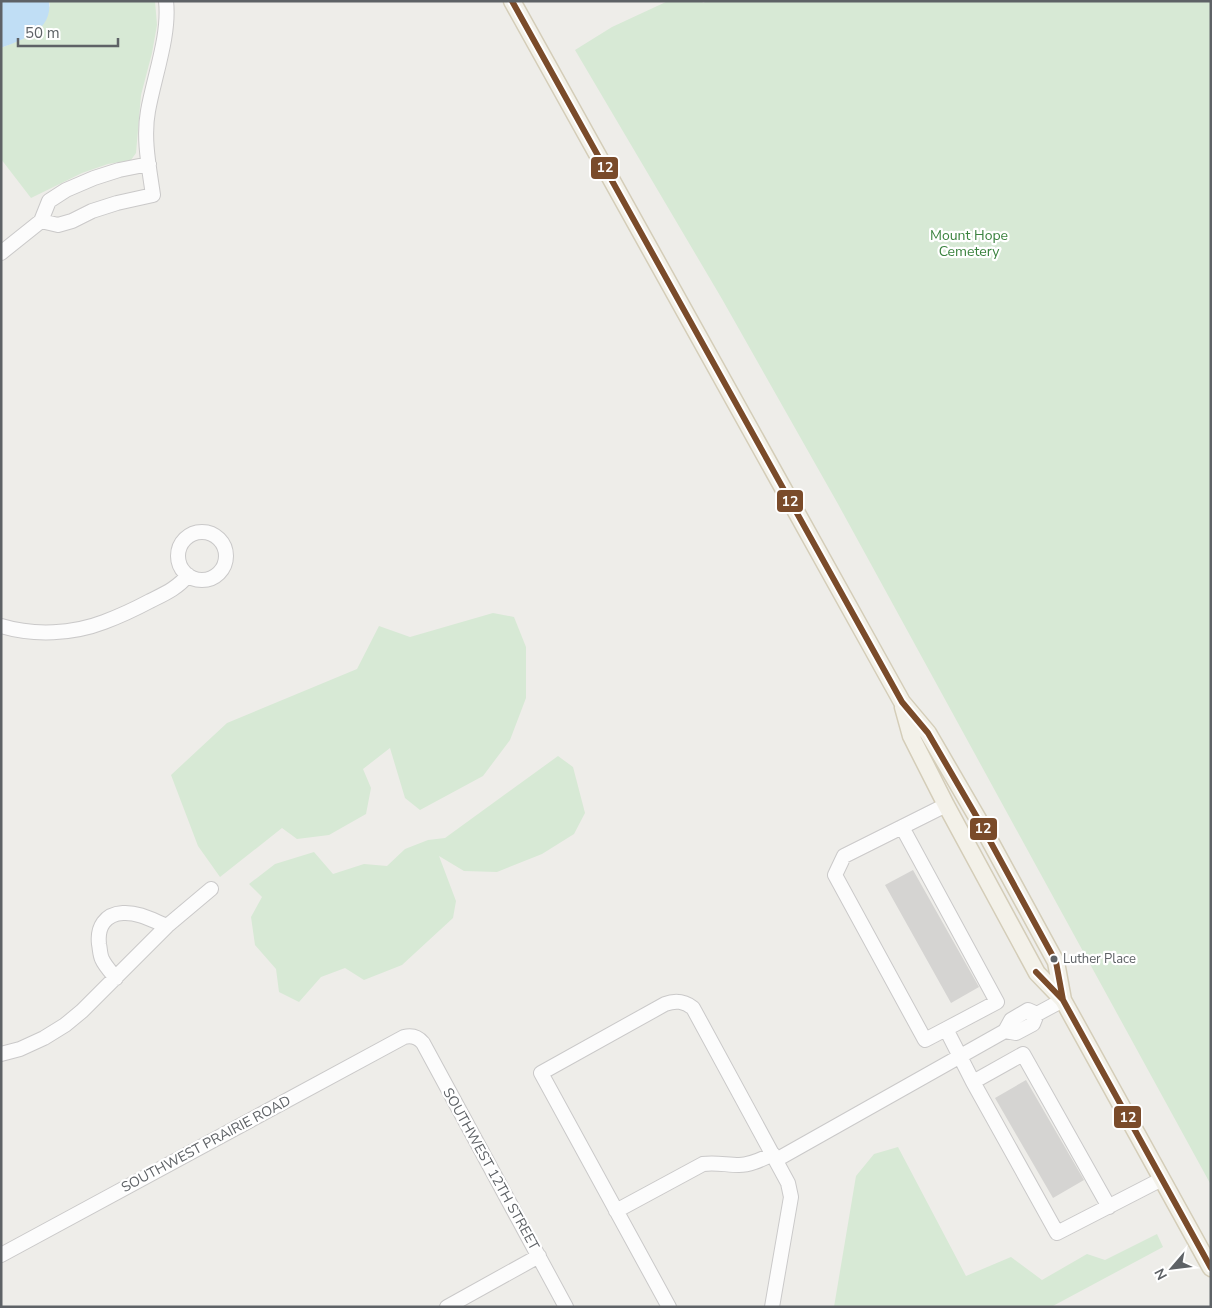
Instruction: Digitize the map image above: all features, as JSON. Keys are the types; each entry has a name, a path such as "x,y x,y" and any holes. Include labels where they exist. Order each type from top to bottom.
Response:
{"main road":[{"path":"512,1 902,702 928,733 978,819 1056,962 1063,1000"},
{"path":"902,702 911,736 1037,973 1063,1000 1211,1268"}],"street":[{"path":"41,221 58,225 92,211 153,194 146,137 148,112 167,23 166,1"},
{"path":"1,253 41,221 49,200 66,190 94,178 119,170 149,164"},
{"path":"1,626 35,632 60,631 102,623 168,592 188,575"},
{"path":"902,827 997,1002 925,1040 835,875 844,856 902,827 946,805"},
{"path":"1,1054 20,1049 44,1038 65,1025 116,978 167,926 211,889"},
{"path":"116,978 102,960 99,930 102,923 109,916 126,912 141,915 167,926"},
{"path":"616,1211 703,1164 744,1164 774,1157 1004,1031 1010,1020 1028,1010 1037,1014 1063,1000"},
{"path":"669,1307 541,1073 669,1002 680,1001 692,1008 790,1188 791,1197 772,1307"},
{"path":"946,1029 1057,1234 1162,1179"},
{"name":"SOUTHWEST PRAIRIE ROAD","path":"1,1255 404,1037 412,1036"},
{"name":"SOUTHWEST 12TH STREET","path":"412,1036 423,1044 566,1307"},
{"path":"973,1082 1023,1054 1109,1207"},
{"path":"447,1307 539,1256"}],"green space":[{"path":"49,1 155,1 157,25 141,95 136,153 131,160 108,164 82,173 31,198 1,159 1,48 28,37 50,6"},
{"name":"Mount Hope Cemetery","path":"668,1 700,1 704,3 705,1 1211,1 1211,1185 838,504 722,299 575,50 612,27"},
{"path":"493,613 514,617 526,647 526,698 510,740 483,776 420,810 405,798 390,748 363,769 371,788 366,814 329,835 297,839 282,828 220,877 198,846 171,775 227,723 357,669 379,626 410,637"},
{"path":"558,756 573,767 585,813 574,834 542,854 497,872 464,871 439,856 456,901 453,918 402,965 364,980 345,968 321,977 299,1002 279,992 276,969 255,945 251,917 262,897 249,884 275,864 314,852 333,874 364,864 387,866 405,849 428,840 445,838"},
{"path":"898,1147 966,1276 1011,1257 1042,1280 1087,1254 1105,1260 1157,1234 1163,1247 1051,1307 834,1307 856,1176 874,1154"}],"water":[{"path":"1,1 49,1 49,11 46,20 35,32 1,48"}],"building":[{"path":"913,870 979,987 951,1003 885,885"},
{"path":"1026,1080 1084,1180 1053,1198 995,1098"}],"transit line":[{"name":"12","path":"512,1 902,702 928,733 978,819 1056,962 1063,1000"},
{"name":"12","path":"1036,972 1063,1000 1211,1268"}],"place":[{"name":"Luther Place","path":"1054,959"}]}
